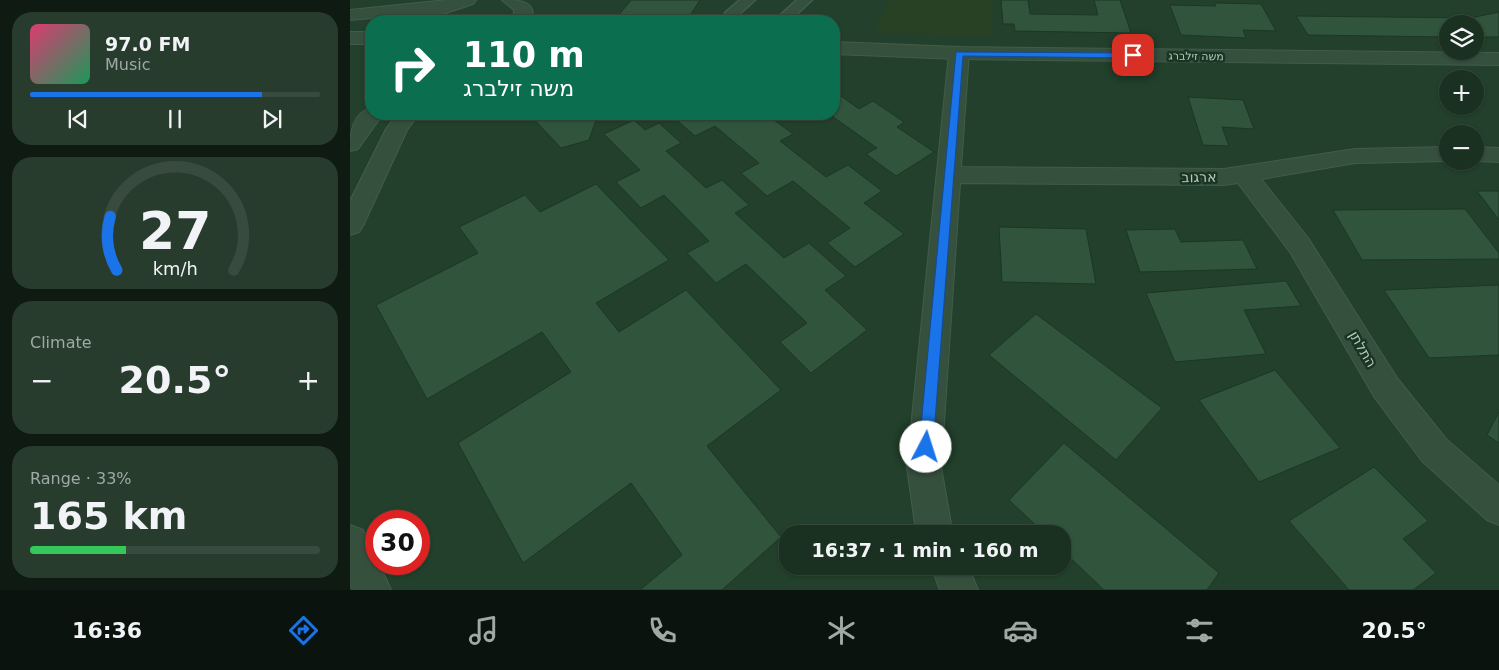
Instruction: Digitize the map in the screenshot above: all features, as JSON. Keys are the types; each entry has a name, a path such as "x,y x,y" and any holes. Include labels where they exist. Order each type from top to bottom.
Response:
{"street":[{"path":"350,15 445,6 467,0"},
{"path":"429,15 445,6"},
{"path":"350,38 365,38"},
{"name":"משה זילברג","path":"840,48 959,54 1499,59"},
{"path":"933,525 924,467 959,54"},
{"path":"350,144 368,120"},
{"path":"350,226 397,129 404,120"},
{"name":"ארגוב","path":"949,175 1164,178 1245,175 1355,156 1439,154"},
{"path":"1484,154 1499,155"},
{"name":"התלתן","path":"1245,175 1300,245 1386,388 1434,450 1499,508"},
{"path":"350,543 372,590"},
{"path":"953,575 959,590"}],"lane":[{"path":"732,13 748,0"},
{"path":"787,15 806,0"}],"green space":[{"path":"888,0 993,0 991,36 875,33"}],"building":[{"path":"631,0 700,0 690,15 619,15"},
{"path":"1001,0 1028,0 1030,14 1098,15 1094,0 1120,0 1131,33 1015,31 1014,24 1003,24"},
{"path":"1214,3 1261,4 1276,31 1243,30 1246,38 1181,35 1170,5 1216,6"},
{"path":"1499,12 1499,37 1484,37 1484,15"},
{"path":"1296,16 1439,18 1439,37 1308,35"},
{"path":"840,95 859,109 873,101 904,122 897,127 934,152 896,176 866,154 877,148 837,120 840,120"},
{"path":"1188,97 1243,100 1254,129 1222,127 1229,146 1203,145"},
{"path":"535,120 596,120 589,140 561,148"},
{"path":"634,120 645,130 659,123 681,143 666,151 706,188 722,180 749,205 735,213 784,258 809,243 846,276 825,290 867,330 811,373 780,342 807,323 746,264 716,283 687,253 709,241 664,195 641,208 616,182 640,170 604,134"},
{"path":"677,120 774,120 793,134 780,141 826,177 848,165 882,191 864,203 904,234 855,267 827,243 850,228 793,181 767,196 741,173 759,163 715,126 695,136"},
{"path":"596,184 669,260 596,303 619,332 686,290 781,390 707,446 779,535 779,539 722,590 640,590 682,555 631,483 523,563 458,443 571,372 542,332 427,399 376,305 478,253 459,227 525,195 540,212"},
{"path":"1477,191 1499,191 1499,220"},
{"path":"1465,209 1499,253 1499,259 1362,260 1333,210"},
{"path":"999,227 1086,229 1096,284 1002,282"},
{"path":"1175,229 1181,242 1243,240 1257,269 1140,272 1126,230"},
{"path":"1286,281 1301,306 1244,310 1266,354 1175,362 1146,293"},
{"path":"1499,285 1499,355 1429,358 1384,290"},
{"path":"1036,314 1162,408 1116,460 989,355"},
{"path":"1275,370 1340,448 1259,482 1199,400"},
{"path":"1499,412 1499,443 1487,435"},
{"path":"1064,443 1219,573 1207,590 1104,590 1071,559 1071,525 1035,525 1009,500"},
{"path":"1374,467 1428,521 1403,539 1436,573 1413,590 1349,590 1289,521"}],"route":[{"path":"926,447 959,54 1133,55"}]}
